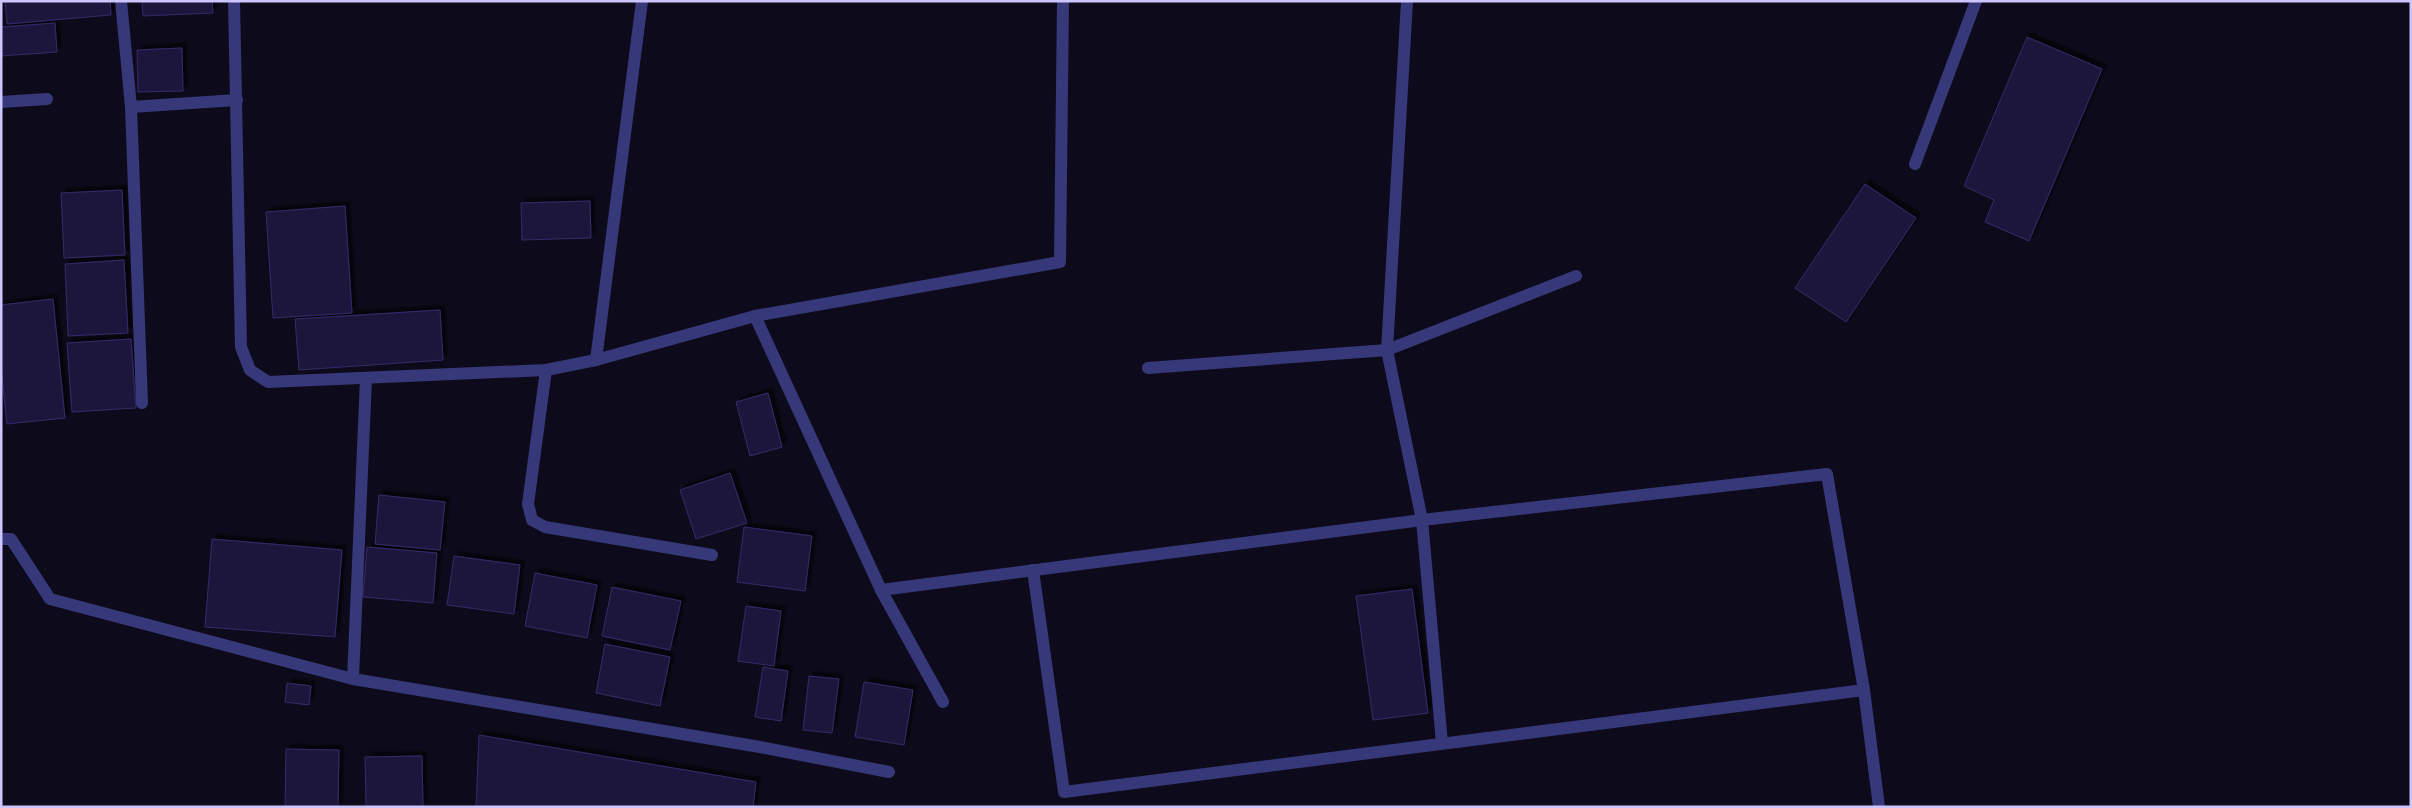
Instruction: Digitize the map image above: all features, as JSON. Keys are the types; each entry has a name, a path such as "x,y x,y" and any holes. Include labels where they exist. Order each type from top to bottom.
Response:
{"street":[{"path":"120,1 130,107 142,403"},
{"path":"234,1 241,347 250,370 268,382 546,370 596,360 755,316 1060,262 1063,1"},
{"path":"596,360 642,1"},
{"path":"1406,1 1387,350 1422,520 1442,743"},
{"path":"1915,164 1976,1"},
{"path":"1,102 47,99"},
{"path":"130,107 237,100"},
{"path":"1148,368 1387,350 1576,276"},
{"path":"755,316 881,590 943,702"},
{"path":"546,370 528,504 532,520 545,527 712,555"},
{"path":"353,679 366,379"},
{"path":"881,590 1422,520 1827,474 1864,690 1879,807"},
{"path":"1,539 11,539 50,599 353,679 760,747 889,772"},
{"path":"1033,570 1064,792 1864,690"}],"building":[{"path":"5,1 110,1 111,15 7,24"},
{"path":"142,1 212,1 213,13 143,16"},
{"path":"55,23 57,52 1,56 1,27"},
{"path":"2027,37 2102,69 2029,241 1985,222 1994,200 1964,186"},
{"path":"182,48 183,91 138,92 137,50"},
{"path":"1865,184 1916,218 1846,322 1795,288"},
{"path":"122,190 125,255 64,258 61,193"},
{"path":"590,201 591,238 522,240 521,203"},
{"path":"345,206 352,313 273,318 266,212"},
{"path":"124,260 128,333 68,336 65,264"},
{"path":"53,299 65,418 7,424 1,367 1,305"},
{"path":"440,310 443,360 299,370 295,319"},
{"path":"131,339 136,408 72,412 67,343"},
{"path":"768,393 782,447 750,456 736,402"},
{"path":"730,473 747,523 696,539 680,490"},
{"path":"379,495 445,502 440,550 375,544"},
{"path":"744,527 812,536 805,591 737,582"},
{"path":"212,539 342,550 335,637 205,627"},
{"path":"367,547 437,553 433,603 363,597"},
{"path":"454,556 520,565 514,614 447,605"},
{"path":"535,573 597,585 587,638 525,626"},
{"path":"612,587 681,601 670,650 602,636"},
{"path":"1412,589 1428,713 1373,720 1356,596"},
{"path":"746,606 781,611 774,666 738,661"},
{"path":"605,644 670,657 660,706 596,693"},
{"path":"763,667 788,671 781,721 755,717"},
{"path":"809,676 839,679 832,733 803,730"},
{"path":"864,682 913,690 904,745 855,737"},
{"path":"287,683 311,686 309,705 285,702"},
{"path":"479,735 756,782 753,807 476,807"},
{"path":"286,749 339,750 338,807 285,807"},
{"path":"422,756 423,807 366,807 365,757"}]}
